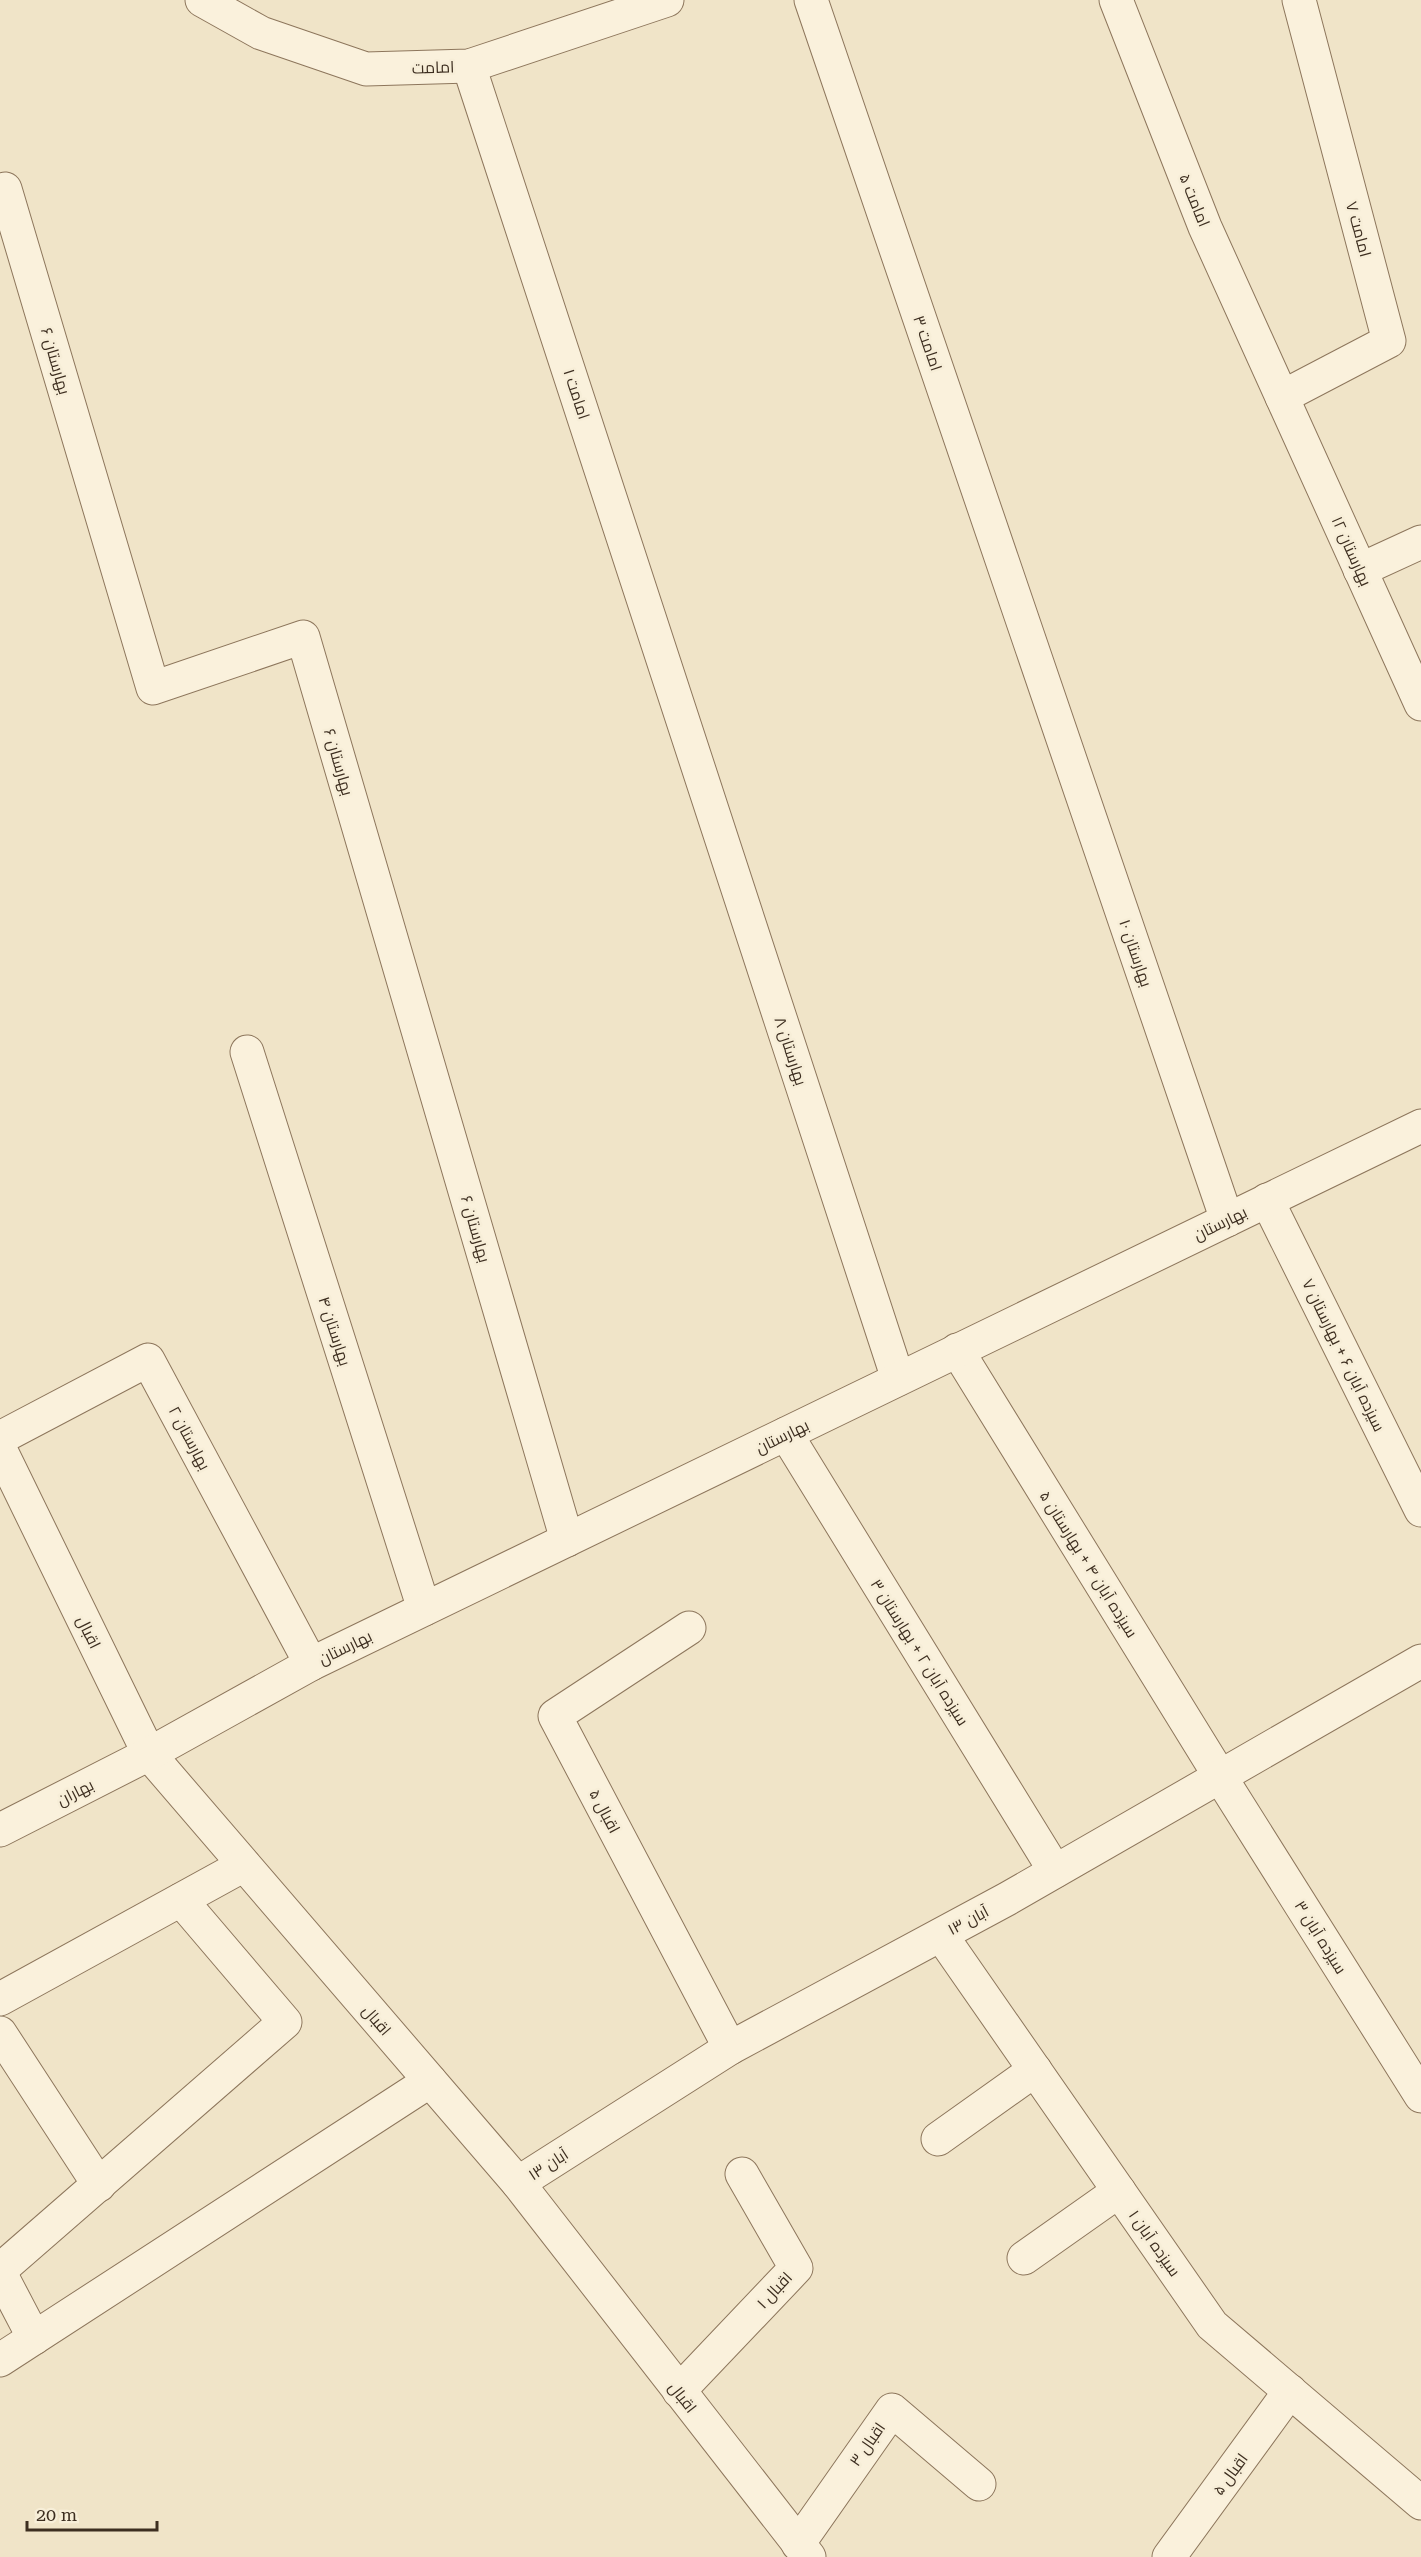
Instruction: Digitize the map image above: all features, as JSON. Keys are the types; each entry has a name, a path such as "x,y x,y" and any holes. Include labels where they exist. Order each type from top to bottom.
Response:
{"street":[{"name":"امامت","path":"202,0 261,33 366,69 470,66 667,0"},
{"name":"امامت ۳","path":"811,0 1045,686"},
{"name":"امامت ۵","path":"1116,0 1205,227 1282,397"},
{"name":"امامت ۷","path":"1282,397 1389,342 1299,0"},
{"name":"امامت ۱","path":"470,66 684,722"},
{"name":"بهارستان ۶","path":"4,189 153,688 303,638 567,1540"},
{"name":"بهارستان ۱۲","path":"1282,397 1421,704"},
{"path":"1360,570 1421,542"},
{"name":"بهارستان ۱۰","path":"1045,686 1227,1220"},
{"name":"بهارستان ۸","path":"684,722 898,1379"},
{"name":"بهارستان ۴","path":"247,1052 424,1609"},
{"name":"بهارستان","path":"149,1754 311,1664 1421,1126"},
{"name":"سیزده آبان ۶ + بهارستان ۷","path":"1268,1200 1421,1510"},
{"name":"سیزده آبان ۴ + بهارستان ۵","path":"957,1350 1221,1778"},
{"name":"بهارستان ۲","path":"0,1438 148,1360 311,1664"},
{"name":"سیزده آبان ۲ + بهارستان ۳","path":"786,1434 1055,1871"},
{"name":"اقبال","path":"0,1449 149,1754 518,2183 803,2550"},
{"name":"اقبال ۵","path":"689,1628 555,1716 730,2048"},
{"name":"۱۳ آبان","path":"518,2183 730,2048 941,1935 1221,1778 1421,1661"},
{"name":"بهاران","path":"0,1830 149,1754"},
{"name":"سیزده آبان ۳","path":"1221,1778 1421,2096"},
{"path":"0,1999 244,1865"},
{"path":"34,2338 0,2272 285,2022 181,1900"},
{"name":"سیزده آبان ۱","path":"941,1935 1212,2325 1421,2503"},
{"path":"0,2033 99,2185"},
{"path":"938,2139 1035,2070"},
{"path":"0,2360 430,2081"},
{"name":"اقبال ۱","path":"679,2391 796,2268 742,2174"},
{"path":"1024,2258 1119,2191"},
{"name":"اقبال ۵","path":"1169,2557 1290,2391"},
{"name":"اقبال ۳","path":"803,2550 892,2410 980,2484"}]}
